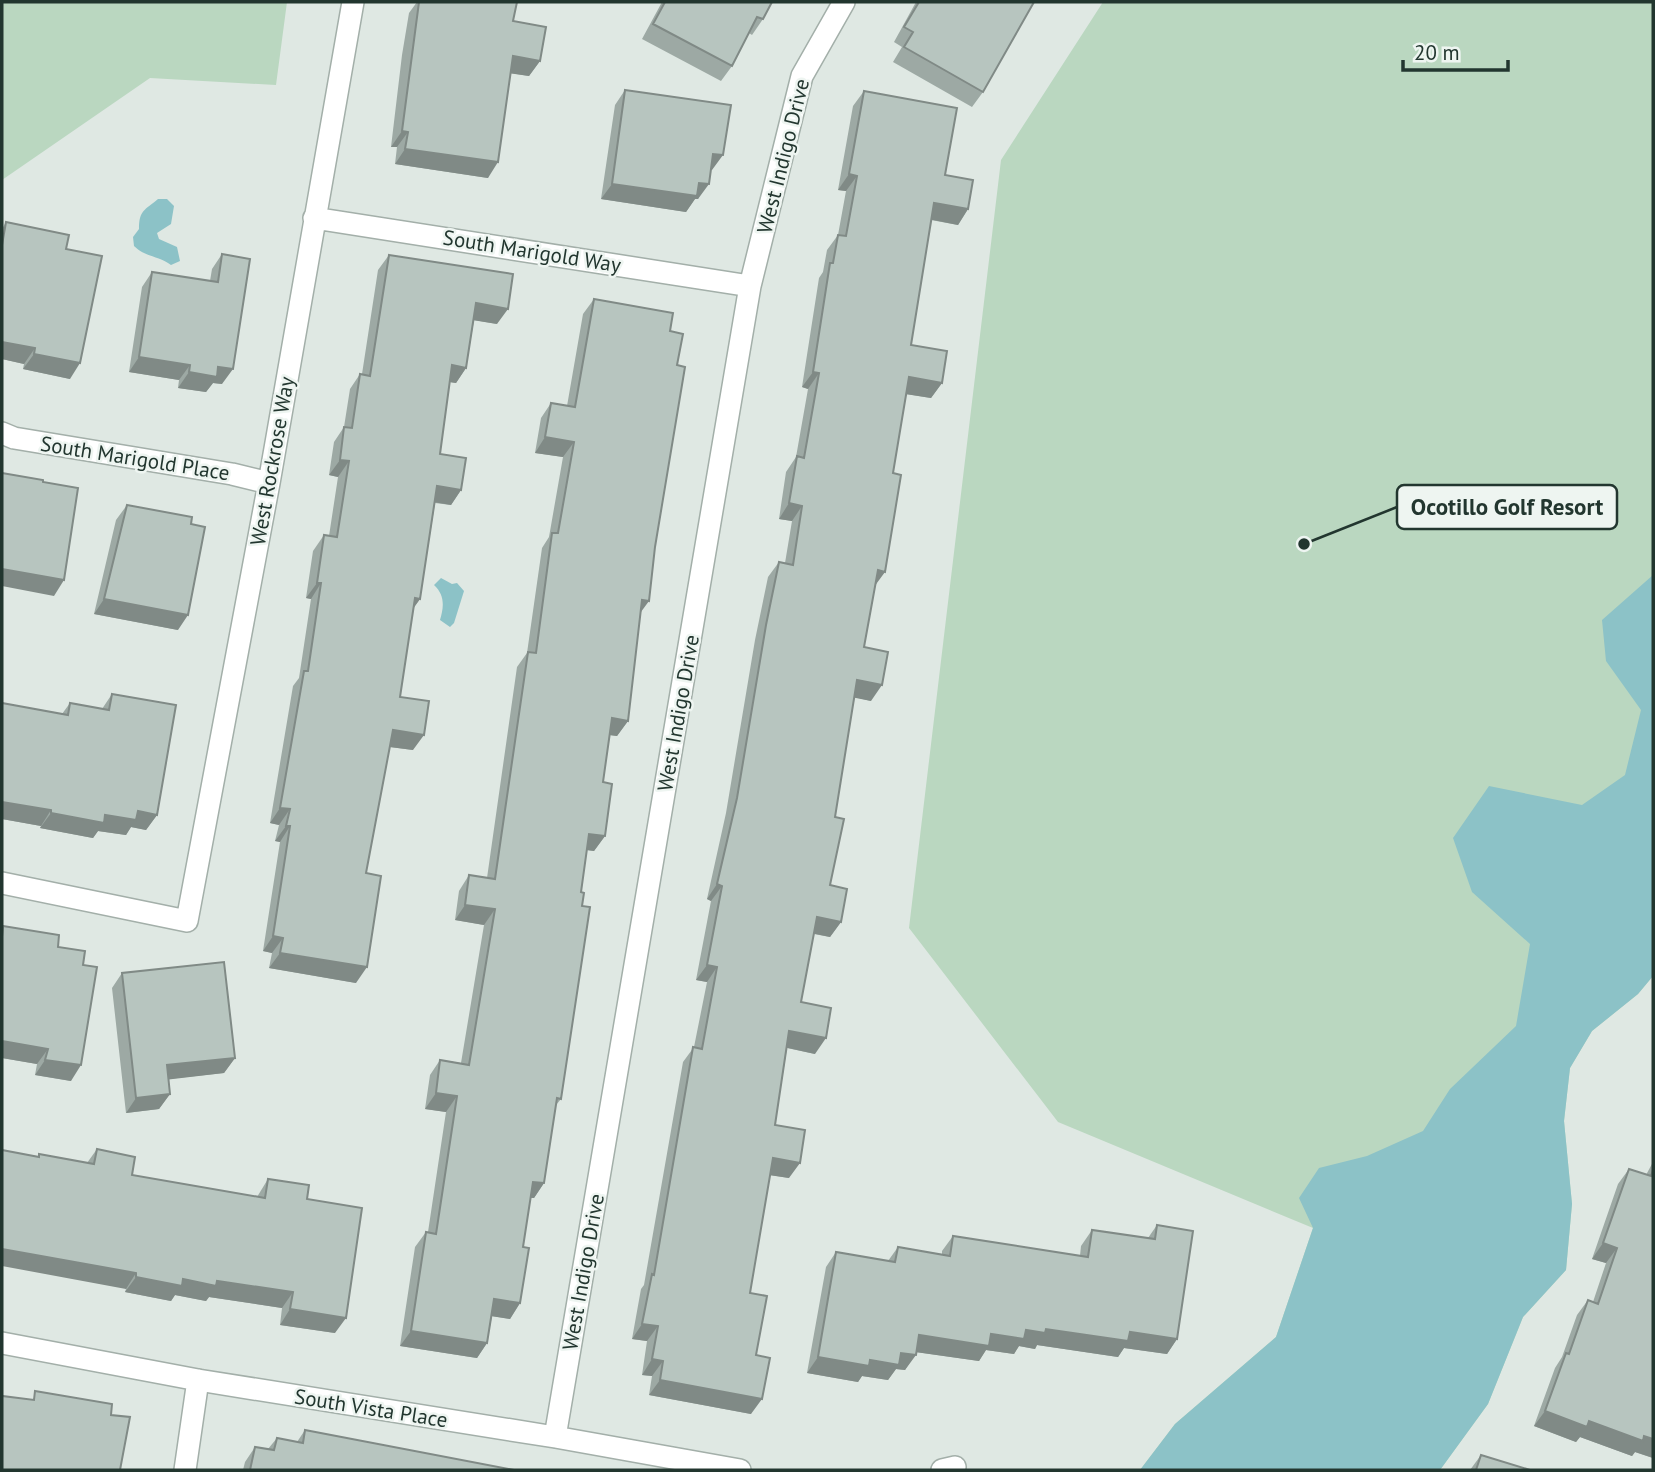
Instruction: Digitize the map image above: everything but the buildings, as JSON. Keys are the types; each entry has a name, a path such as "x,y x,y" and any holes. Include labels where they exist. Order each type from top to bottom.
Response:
{"street":[{"name":"West Rockrose Way","path":"2,883 187,921 269,483 353,2"},
{"name":"West Indigo Drive","path":"555,1437 750,286 802,76 844,2"},
{"name":"South Marigold Way","path":"314,218 750,286"},
{"name":"South Marigold Place","path":"2,433 14,438 232,474 269,483"},
{"name":"South Vista Place","path":"2,1343 198,1380 555,1437 740,1470"},
{"path":"185,1470 198,1380"}],"green space":[{"path":"2,2 287,2 276,85 150,78 2,180"},
{"path":"1103,2 1653,2 1653,976 1638,994 1592,1031 1570,1068 1564,1121 1572,1204 1566,1270 1523,1317 1488,1404 1440,1470 1140,1470 1175,1424 1276,1337 1313,1228 1058,1122 909,928 1001,160"}],"water":[{"path":"158,199 167,199 174,206 171,224 157,233 159,239 177,247 180,261 171,265 134,246 133,237 139,229 142,214"},
{"path":"1653,575 1653,976 1638,994 1592,1031 1570,1068 1564,1121 1572,1204 1566,1270 1523,1317 1488,1404 1440,1470 1140,1470 1175,1424 1276,1337 1313,1228 1299,1198 1319,1168 1367,1156 1423,1131 1450,1089 1516,1026 1530,944 1472,892 1453,838 1489,786 1582,805 1625,775 1641,710 1606,661 1602,620"},
{"path":"441,578 452,584 457,583 464,591 454,623 450,627 440,620 443,601 434,585"}],"place":[{"name":"Ocotillo Golf Resort","path":"1304,544"}]}
